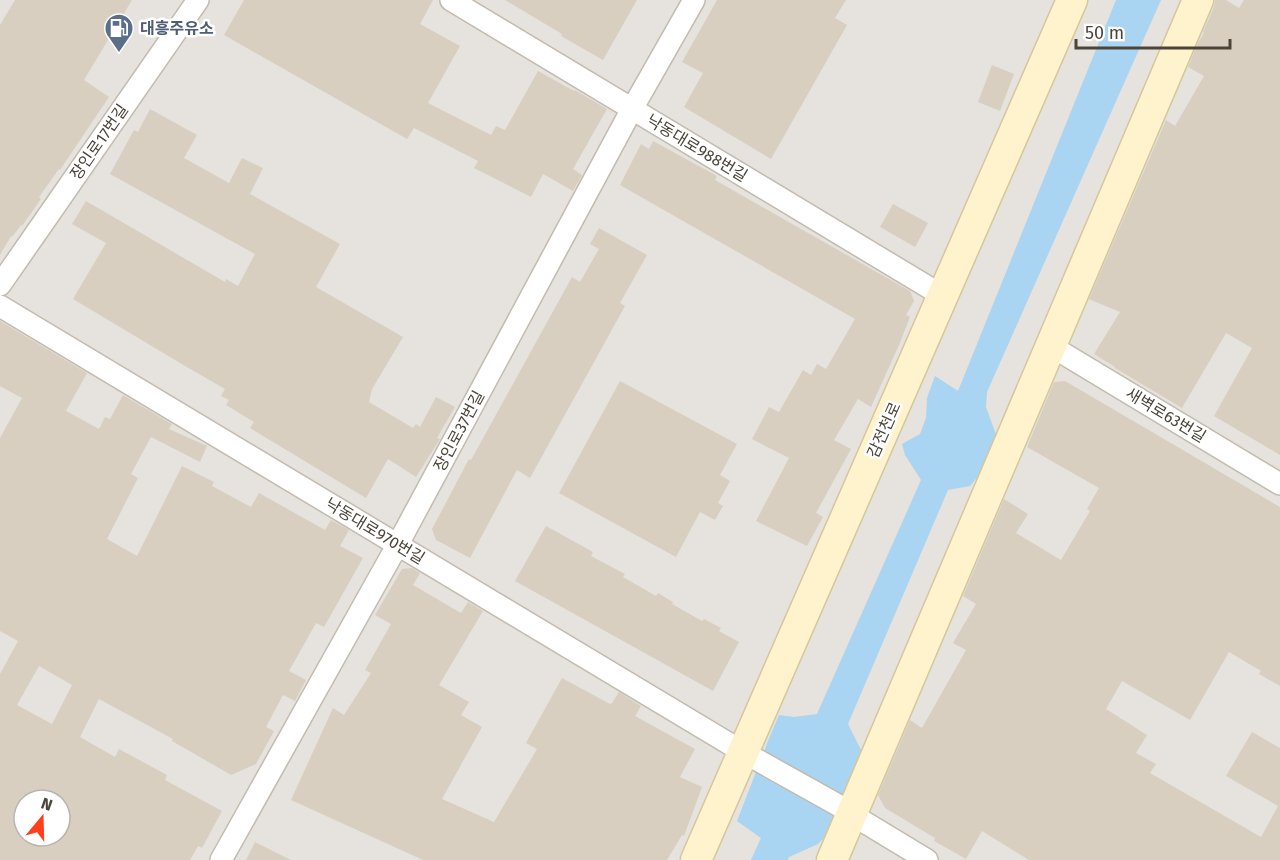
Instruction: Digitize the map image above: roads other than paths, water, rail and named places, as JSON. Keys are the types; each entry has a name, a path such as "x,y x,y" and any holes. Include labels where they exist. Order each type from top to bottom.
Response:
{"street":[{"name":"장인로17번길","path":"0,285 198,0"},
{"name":"낙동대로988번길","path":"451,0 943,296"},
{"name":"장인로37번길","path":"221,860 398,544 632,109 694,0"},
{"name":"감전천로","path":"696,860 747,754 1072,0"},
{"path":"832,860 848,812 1051,346 1198,0"},
{"name":"낙동대로970번길","path":"0,306 927,860"},
{"name":"새벽로63번길","path":"1051,346 1280,484"}],"water":[{"path":"1116,0 1161,0 987,392 986,407 998,440 995,456 970,486 948,490 848,724 865,758 830,831 818,844 789,857 788,860 751,860 761,838 737,821 779,715 794,717 817,714 921,480 905,455 902,444 920,434 926,418 927,398 935,376 958,391"}],"place":[{"name":"대흥주유소","path":"119,54"}]}
